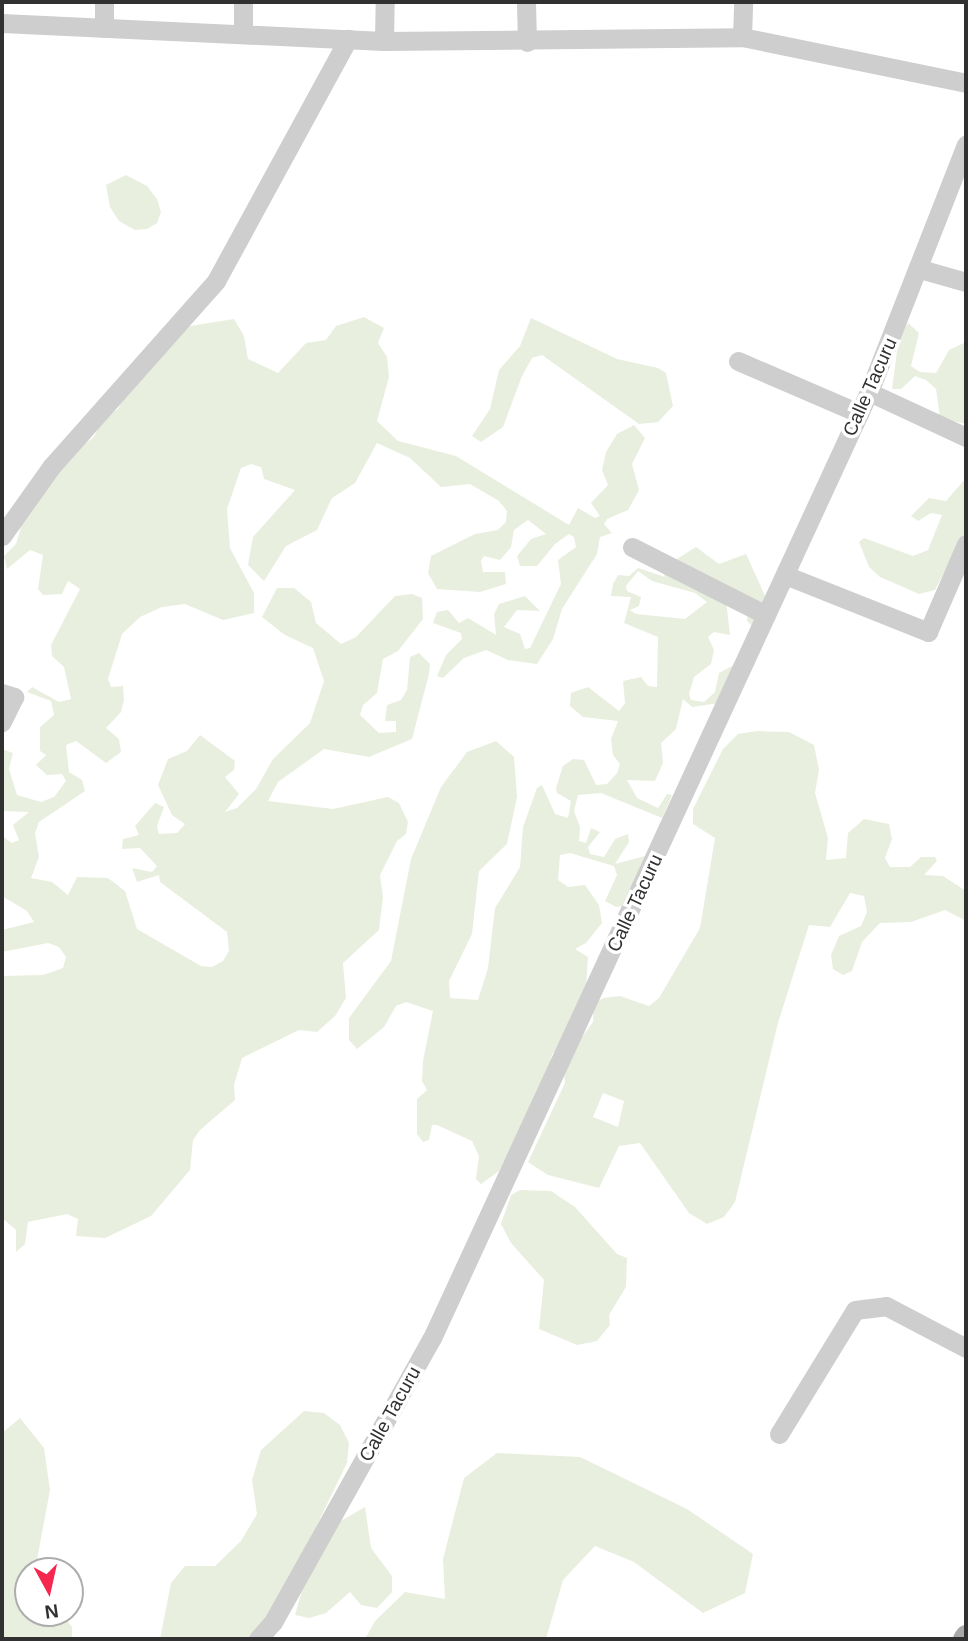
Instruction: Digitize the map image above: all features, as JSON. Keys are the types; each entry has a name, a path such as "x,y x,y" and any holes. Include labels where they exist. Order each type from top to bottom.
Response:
{"street":[{"path":"104,2 104,28"},
{"path":"243,2 243,34"},
{"path":"384,2 384,41"},
{"path":"526,2 527,42"},
{"path":"742,37 743,2"},
{"path":"2,23 384,41 527,42 742,37 966,83"},
{"path":"2,536 51,467 216,281 348,39"},
{"name":"Calle Tacuru","path":"258,1639 273,1622 432,1338 869,392 920,269 966,144"},
{"path":"920,269 966,282"},
{"path":"738,361 859,414"},
{"path":"869,392 966,437"},
{"path":"785,575 928,632 966,544"},
{"path":"632,547 766,615"},
{"path":"2,693 14,697 2,722"},
{"path":"779,1434 855,1310 886,1306 966,1348"}],"green space":[{"path":"126,175 147,186 157,199 161,212 157,223 147,229 135,230 119,221 110,207 106,185"},
{"path":"364,317 384,328 378,343 387,357 389,377 377,421 398,441 456,456 569,525 578,508 595,518 600,516 591,503 608,485 602,470 606,452 617,434 634,425 645,438 632,464 639,490 628,510 607,519 604,524 612,533 600,537 597,554 562,609 553,639 537,664 508,660 486,650 464,658 443,678 437,676 446,655 462,639 461,633 433,623 437,612 448,610 459,623 468,618 496,635 494,614 499,604 525,596 540,611 517,610 504,627 520,634 525,649 530,648 561,584 558,560 576,547 574,537 569,534 555,544 537,566 520,566 517,556 531,539 546,534 528,520 514,530 511,547 500,560 484,556 481,561 483,572 505,572 506,584 480,592 437,589 428,573 431,556 475,534 498,530 506,522 507,511 499,501 470,484 441,487 410,458 377,443 355,483 332,498 317,530 286,546 264,581 248,565 253,537 295,490 264,479 261,467 251,464 241,468 227,509 230,548 254,593 254,613 223,620 185,604 162,607 140,617 122,634 108,679 111,687 123,686 124,700 121,712 106,728 119,739 121,752 106,763 76,741 66,745 69,772 82,780 85,791 39,822 35,833 39,857 31,878 52,882 68,895 77,877 108,878 125,891 137,929 201,966 212,967 223,961 229,951 227,932 160,882 159,875 137,882 132,868 152,872 157,866 140,848 122,849 123,839 139,835 135,826 155,803 164,807 157,826 159,834 177,833 185,824 172,815 158,785 168,759 187,751 200,735 235,761 234,770 225,777 239,794 225,812 237,808 256,789 273,759 310,723 324,681 313,648 285,635 262,617 277,588 294,588 311,602 316,623 341,644 356,637 395,596 412,594 422,598 423,619 398,651 383,659 377,693 363,705 360,715 379,733 396,732 396,721 385,721 387,705 401,700 407,690 410,657 419,653 430,664 412,739 369,757 324,749 278,782 268,801 333,809 388,797 399,803 408,822 406,834 397,841 380,875 383,897 379,930 343,963 346,998 335,1016 317,1032 299,1030 242,1058 234,1085 235,1100 200,1130 193,1140 190,1170 151,1216 105,1238 76,1236 78,1219 67,1214 28,1222 25,1244 16,1252 16,1230 2,1218 2,976 43,975 63,968 66,957 59,947 48,943 2,952 2,930 34,922 27,911 2,896 2,836 12,843 19,840 13,825 29,812 2,811 2,749 13,753 9,769 17,795 41,802 54,797 66,781 62,774 47,775 36,765 46,755 40,751 40,727 54,715 51,701 27,692 32,687 59,702 71,699 64,667 52,656 51,645 80,589 68,581 62,594 43,595 38,589 43,555 30,550 7,569 4,556 16,544 23,520 38,497 76,449 93,438 104,418 118,409 130,383 184,327 234,319 244,336 248,359 278,373 306,343 326,340 336,326"},
{"path":"531,318 617,359 658,368 666,373 673,406 658,422 639,424 542,355 532,358 522,376 503,427 481,442 472,436 490,409 499,370 520,346"},
{"path":"908,323 919,333 911,366 920,372 936,373 949,350 966,342 966,424 940,418 936,389 926,380 915,376 901,389 892,389 899,336"},
{"path":"966,478 966,530 935,590 919,594 880,577 869,567 859,542 864,538 913,556 928,550 942,515 931,513 918,521 911,516 929,498 946,501"},
{"path":"696,547 719,564 746,554 766,598 755,629 747,621 748,611 726,600 730,635 714,632 708,637 714,650 711,664 694,677 689,694 691,700 704,702 715,692 719,673 734,665 719,703 692,707 683,699 676,729 661,743 663,763 655,781 627,780 637,798 658,808 667,794 672,795 662,818 601,793 578,795 574,811 580,827 579,841 586,843 591,828 600,832 588,847 590,854 604,857 615,839 628,834 629,842 615,864 645,856 622,906 616,907 605,901 617,875 614,866 570,853 560,855 558,880 568,887 585,885 599,905 602,923 586,943 575,949 588,957 586,988 558,1050 552,1054 548,1075 499,1171 481,1184 476,1179 479,1156 472,1141 437,1125 432,1125 429,1140 423,1142 417,1134 417,1099 427,1090 422,1081 423,1061 433,1011 406,1002 396,1006 384,1027 357,1049 349,1040 349,1018 391,961 411,859 441,787 467,752 496,741 514,757 517,797 507,844 479,871 472,934 449,981 450,998 478,1000 488,968 495,908 520,867 523,827 537,788 542,785 555,814 568,818 571,801 557,793 556,788 563,766 573,759 584,760 596,785 607,784 617,773 620,764 613,755 611,739 618,721 583,717 570,706 571,693 588,687 619,711 625,703 623,681 641,677 648,686 657,687 658,637 624,623 631,597 611,596 618,575 629,576 638,568 665,577 661,569","holes":["638,571 652,581 695,593 707,602 685,619 636,614 630,610 639,606 641,597 627,591 626,586"]},
{"path":"757,731 789,732 814,745 819,770 815,793 828,838 826,860 846,858 848,833 864,819 889,824 892,839 885,858 890,867 910,867 921,857 935,857 937,861 924,875 943,876 966,891 966,921 945,910 911,922 880,923 862,942 852,971 843,975 833,969 831,955 839,936 861,926 867,912 864,896 850,893 830,927 809,925 778,1023 735,1202 724,1217 707,1224 689,1213 640,1143 619,1146 599,1188 548,1175 528,1162 565,1083 564,1073 576,1045 593,1022 594,1004 603,998 620,996 649,1006 659,998 700,928 715,838 693,824 693,809 723,749 738,734","holes":["603,1093 624,1101 618,1127 593,1117"]},
{"path":"520,1190 551,1191 575,1207 617,1254 627,1258 626,1287 609,1315 610,1325 597,1341 577,1345 539,1329 544,1280 511,1243 501,1224 511,1195"},
{"path":"304,1411 324,1413 340,1425 349,1443 347,1463 278,1605 251,1639 160,1639 171,1583 185,1566 215,1566 241,1541 257,1514 252,1480 261,1450"},
{"path":"20,1418 44,1448 50,1490 38,1557 14,1557 14,1627 72,1627 72,1639 2,1639 2,1433"},
{"path":"497,1453 580,1457 687,1509 753,1554 745,1593 703,1613 634,1562 595,1546 563,1580 546,1639 365,1639 375,1621 405,1592 445,1599 443,1559 464,1478"},
{"path":"365,1507 371,1548 392,1576 392,1592 377,1608 361,1605 350,1592 326,1613 309,1618 295,1615 302,1590 339,1522"}]}
